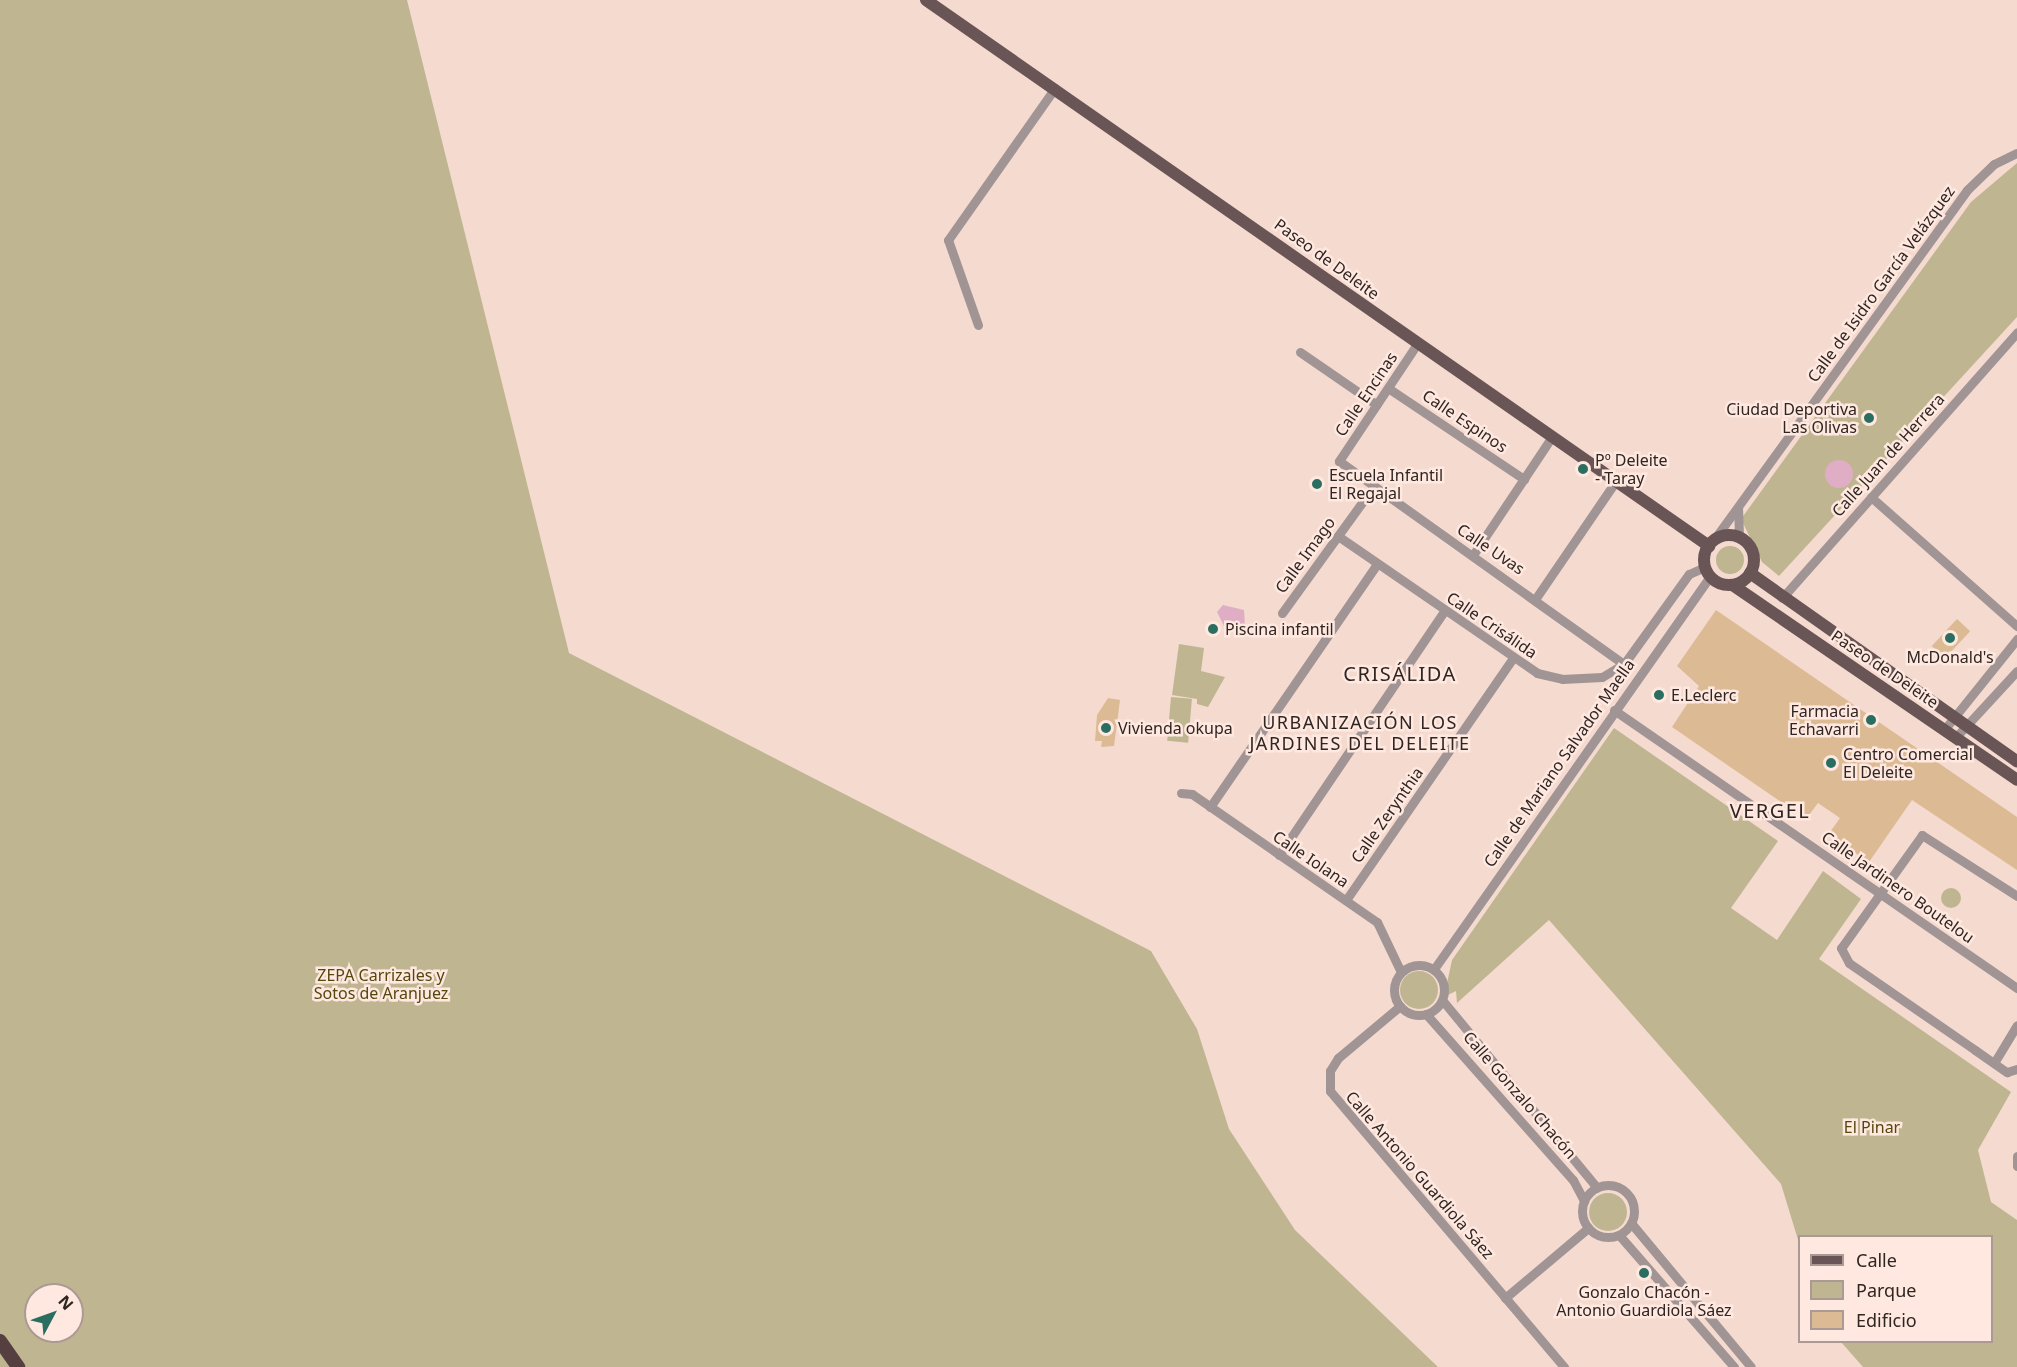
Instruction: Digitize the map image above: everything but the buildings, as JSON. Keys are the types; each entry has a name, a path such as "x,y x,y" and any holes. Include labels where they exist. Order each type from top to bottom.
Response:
{"highway":[{"path":"0,1341 18,1367"}],"main road":[{"name":"Paseo de Deleite","path":"926,0 1055,88 1551,438 1711,543"},
{"path":"1739,537 1751,549 1750,573 1734,586 1708,572 1711,543 1739,537"},
{"name":"Paseo de Deleite","path":"1750,573 1782,598 2017,761"},
{"name":"Paseo de Deleite","path":"1734,586 2017,780"}],"street":[{"path":"978,325 948,240 1055,88"},
{"name":"Calle de Isidro García Velázquez","path":"1711,543 1967,190 1994,164 2017,153"},
{"name":"Calle Juan de Herrera","path":"1782,598 2017,332"},
{"name":"Calle Encinas","path":"1339,461 1417,344"},
{"path":"1300,352 1377,405"},
{"name":"Calle Espinos","path":"1389,388 1524,479"},
{"path":"1473,555 1551,438"},
{"name":"Calle Uvas","path":"1339,461 1536,598 1624,664"},
{"path":"1536,598 1615,482"},
{"name":"Calle Imago","path":"1282,613 1374,486"},
{"path":"1871,496 2017,626"},
{"path":"1739,537 1735,518 1740,504"},
{"name":"Calle Crisálida","path":"1338,536 1513,658 1537,673 1562,679 1602,677 1624,664 1689,574 1708,572"},
{"path":"1210,807 1377,564"},
{"name":"Calle de Mariano Salvador Maella","path":"1434,969 1708,572"},
{"path":"1279,855 1444,611"},
{"path":"1944,730 1951,715 2017,639"},
{"name":"Calle Zerynthia","path":"1346,900 1513,658"},
{"path":"1956,737 2017,671"},
{"name":"Calle Jardinero Boutelou","path":"1614,710 2017,988"},
{"name":"Calle Iolana","path":"1181,793 1210,807 1346,900 1386,932 1401,972"},
{"path":"2017,896 1922,835 1878,891 1842,953 1849,963 2007,1072 2017,1069"},
{"path":"1413,965 1434,969 1445,987 1443,1000 1426,1014 1400,1006 1394,985 1401,972 1413,965"},
{"name":"Calle Gonzalo Chacón","path":"1443,1000 1597,1188"},
{"name":"Calle Antonio Guardiola Sáez","path":"1400,1006 1338,1058 1330,1071 1330,1091 1564,1367"},
{"name":"Calle Gonzalo Chacón","path":"1426,1014 1573,1180 1584,1201"},
{"path":"1994,1063 2017,1026"},
{"path":"2017,1156 2017,1166"},
{"path":"1613,1186 1627,1194 1633,1209 1631,1223 1619,1234 1599,1236 1588,1228 1584,1201 1597,1188 1613,1186"},
{"path":"1631,1223 1751,1367"},
{"path":"1505,1298 1588,1228"},
{"path":"1619,1234 1734,1367"}],"green space":[{"name":"ZEPA Carrizales y Sotos de Aranjuez","path":"0,0 407,0 569,653 1151,951 1197,1029 1229,1129 1295,1230 1438,1367 0,1367"},
{"name":"Ciudad Deportiva Las Olivas","path":"2017,163 2017,317 1779,576 1762,562 1741,519 1971,202"},
{"path":"1730,546 1740,550 1744,560 1740,570 1730,574 1720,570 1716,560 1720,550"},
{"path":"1179,644 1204,648 1201,671 1225,677 1208,707 1197,704 1197,699 1172,695"},
{"path":"1171,697 1192,699 1188,743 1167,741"},
{"name":"El Pinar","path":"1614,728 1778,841 1731,908 1777,940 1823,871 1861,899 1819,959 2011,1092 1978,1150 1991,1202 2017,1220 2017,1367 1863,1367 1842,1343 1993,1343 1993,1235 1798,1235 1798,1240 1781,1184 1549,920 1457,1003 1456,991 1444,997 1452,960"},
{"path":"1951,888 1958,891 1961,898 1958,905 1951,908 1944,905 1941,898 1944,891"},
{"path":"1419,971 1432,977 1438,990 1432,1003 1419,1009 1406,1003 1400,990 1406,977"},
{"path":"1608,1193 1621,1199 1627,1212 1621,1225 1608,1231 1595,1225 1589,1212 1595,1199"}],"shaded area":[{"path":"1839,460 1849,464 1853,474 1849,484 1839,488 1829,484 1825,474 1829,464"},
{"path":"1223,605 1244,610 1245,627 1235,632 1225,628 1217,612"}],"place":[{"name":"Ciudad Deportiva Las Olivas","path":"1869,418"},
{"name":"Pº Deleite - Taray","path":"1583,469"},
{"name":"Escuela Infantil El Regajal","path":"1317,484"},
{"name":"Piscina infantil","path":"1213,629"},
{"name":"McDonald's","path":"1950,638"},
{"name":"E.Leclerc","path":"1659,695"},
{"name":"Farmacia Echavarri","path":"1871,720"},
{"name":"Vivienda okupa","path":"1106,728"},
{"name":"Centro Comercial El Deleite","path":"1831,763"},
{"name":"Gonzalo Chacón - Antonio Guardiola Sáez","path":"1644,1273"}],"district":[{"name":"CRISÁLIDA","path":"1400,673"},
{"name":"URBANIZACIÓN LOS JARDINES DEL DELEITE","path":"1360,733"},
{"name":"VERGEL","path":"1770,810"}]}
